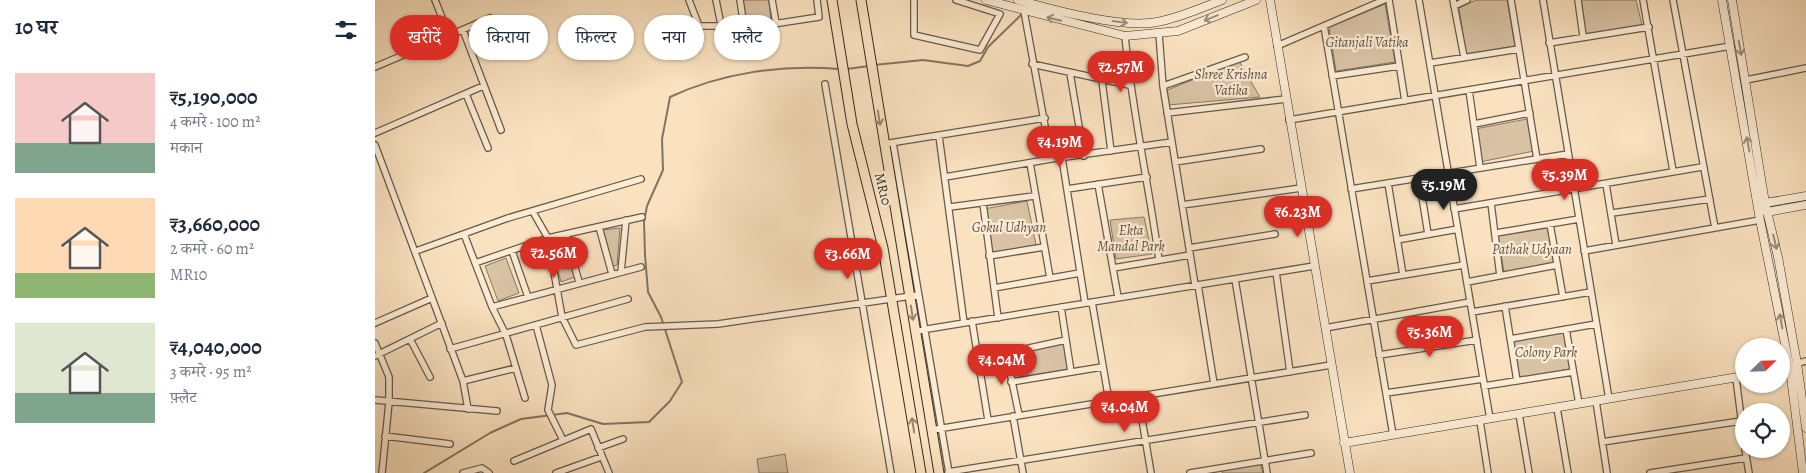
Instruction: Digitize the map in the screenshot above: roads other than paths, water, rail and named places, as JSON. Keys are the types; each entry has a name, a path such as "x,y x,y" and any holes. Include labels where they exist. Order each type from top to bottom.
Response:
{"main road":[{"name":"MR10","path":"832,0 852,124 883,248 921,473"},
{"name":"MR10","path":"861,0 883,144 914,295 931,430 939,473"},
{"path":"986,0 1034,14 1125,36 1178,31 1257,0"},
{"path":"1021,1 1103,19 1144,23 1180,16 1222,0"},
{"path":"1270,0 1349,473"},
{"path":"1722,0 1763,207 1778,258 1797,362 1806,428"},
{"path":"1732,0 1746,80 1763,207 1760,220 1784,338"},
{"path":"1763,207 1806,196"},
{"path":"1763,207 1806,205"},
{"path":"1790,369 1803,473"},
{"path":"1344,444 1735,378"}],"street":[{"path":"435,0 441,15"},
{"path":"689,0 695,15"},
{"path":"716,0 719,15"},
{"path":"740,0 743,15"},
{"path":"772,0 775,15"},
{"path":"780,22 819,17 817,0"},
{"path":"914,0 914,35 980,50 1000,14 956,0"},
{"path":"1277,46 1384,0"},
{"path":"1389,0 1405,101"},
{"path":"1419,0 1490,419"},
{"path":"1464,58 1454,3 1467,0"},
{"path":"1511,0 1537,159"},
{"path":"1543,0 1554,76 1609,399"},
{"path":"1578,0 1583,36"},
{"path":"1643,0 1673,171"},
{"path":"1673,0 1702,167 1715,228"},
{"path":"1024,11 1032,64 1045,118 1051,159"},
{"path":"1324,26 1393,435"},
{"path":"459,31 469,27"},
{"path":"1549,43 1583,36 1649,27"},
{"path":"463,30 501,130"},
{"path":"1159,34 1163,86 1171,142 1214,384"},
{"path":"1125,36 1129,85 1147,177 1159,260"},
{"path":"1289,120 1731,46"},
{"path":"1430,63 1519,49"},
{"path":"1163,86 1245,57"},
{"path":"375,67 391,60"},
{"path":"1032,64 1102,81 1129,85"},
{"path":"1333,76 1399,66"},
{"path":"1746,80 1806,68"},
{"path":"1070,73 1084,156"},
{"path":"1102,81 1111,151"},
{"path":"825,84 891,473"},
{"path":"375,133 483,86"},
{"path":"1469,90 1480,168"},
{"path":"465,94 488,148"},
{"path":"1167,113 1286,99"},
{"path":"1474,124 1530,113"},
{"path":"883,144 1045,118"},
{"path":"939,136 964,323"},
{"path":"945,177 1051,159 1084,156 1171,142"},
{"path":"533,212 548,238 558,288 561,317 576,344 645,328 718,324 914,295 893,143"},
{"path":"375,145 463,381 468,409"},
{"path":"1175,162 1261,149"},
{"path":"1351,189 1567,154"},
{"path":"1061,158 1085,303"},
{"path":"1030,163 1049,278"},
{"path":"1454,209 1702,167"},
{"path":"1067,189 1147,177"},
{"path":"1419,178 1428,234"},
{"path":"416,251 464,234 641,179"},
{"path":"1388,183 1403,275"},
{"path":"1098,184 1118,298"},
{"path":"1606,184 1616,246"},
{"path":"1182,205 1301,188"},
{"path":"950,207 1035,196"},
{"path":"1612,213 1709,199"},
{"path":"983,203 998,318"},
{"path":"1491,204 1500,276"},
{"path":"475,263 548,238 566,236 642,216"},
{"path":"1496,233 1579,219"},
{"path":"621,272 625,220"},
{"path":"1584,251 1760,220"},
{"path":"1550,224 1563,297"},
{"path":"599,227 612,274"},
{"path":"1397,240 1458,229"},
{"path":"464,234 492,307 506,335 525,398"},
{"path":"1189,248 1275,234"},
{"path":"566,236 579,282"},
{"path":"989,256 1044,247"},
{"path":"512,251 528,297"},
{"path":"1113,268 1191,256"},
{"path":"1367,281 1464,265"},
{"path":"1467,282 1557,265"},
{"path":"1305,415 949,473 919,330 1314,266"},
{"path":"492,307 579,282 641,267"},
{"path":"1276,272 1290,372"},
{"path":"994,288 1080,273"},
{"path":"1235,279 1267,473"},
{"path":"1472,312 1591,292"},
{"path":"375,323 432,298"},
{"path":"450,349 506,335 561,317 628,299"},
{"path":"1092,302 1109,401"},
{"path":"1325,328 1470,302"},
{"path":"1505,306 1517,381"},
{"path":"1061,307 1071,372"},
{"path":"972,322 988,420"},
{"path":"377,355 442,323"},
{"path":"1510,338 1596,324"},
{"path":"536,325 552,385 548,410 563,440"},
{"path":"1566,329 1579,404"},
{"path":"411,339 430,378"},
{"path":"977,356 1006,353 1066,340"},
{"path":"1379,356 1477,340"},
{"path":"375,343 377,355 389,377 389,402 382,473"},
{"path":"1006,353 1023,473"},
{"path":"1790,369 1797,362 1806,361"},
{"path":"931,430 1331,365"},
{"path":"1011,382 1103,367"},
{"path":"463,381 516,368"},
{"path":"1484,386 1573,372"},
{"path":"1386,393 1483,379"},
{"path":"1138,396 1151,473"},
{"path":"375,400 497,411"},
{"path":"1596,401 1607,473"},
{"path":"1557,408 1568,473"},
{"path":"1519,414 1529,473"},
{"path":"1481,421 1487,473"},
{"path":"1602,442 1735,422"},
{"path":"514,461 591,429 609,473"},
{"path":"385,436 450,444"},
{"path":"598,448 623,439"},
{"path":"1190,473 1217,471 1311,454"},
{"path":"556,473 601,457"},
{"path":"1650,473 1747,458 1749,473"},
{"path":"463,473 483,468 486,473"}],"waterway":[{"path":"874,65 923,60 968,66 980,61 988,47 1023,13"},
{"path":"847,69 869,66"},
{"path":"424,473 490,433 521,419 567,413 603,424 649,422 670,401 682,382 661,317 648,292 645,255 644,222 647,206 663,170 662,139 670,97 710,82 753,72 796,68 839,69"}],"park label":[{"name":"Gitanjali Vatika","path":"1367,42"},
{"name":"Shree Krishna Vatika","path":"1231,82"},
{"name":"Gokul Udhyan","path":"1009,227"},
{"name":"Ekta Mandal Park","path":"1131,238"},
{"name":"Pathak Udyaan","path":"1532,249"},
{"name":"Colony Park","path":"1546,352"}]}
